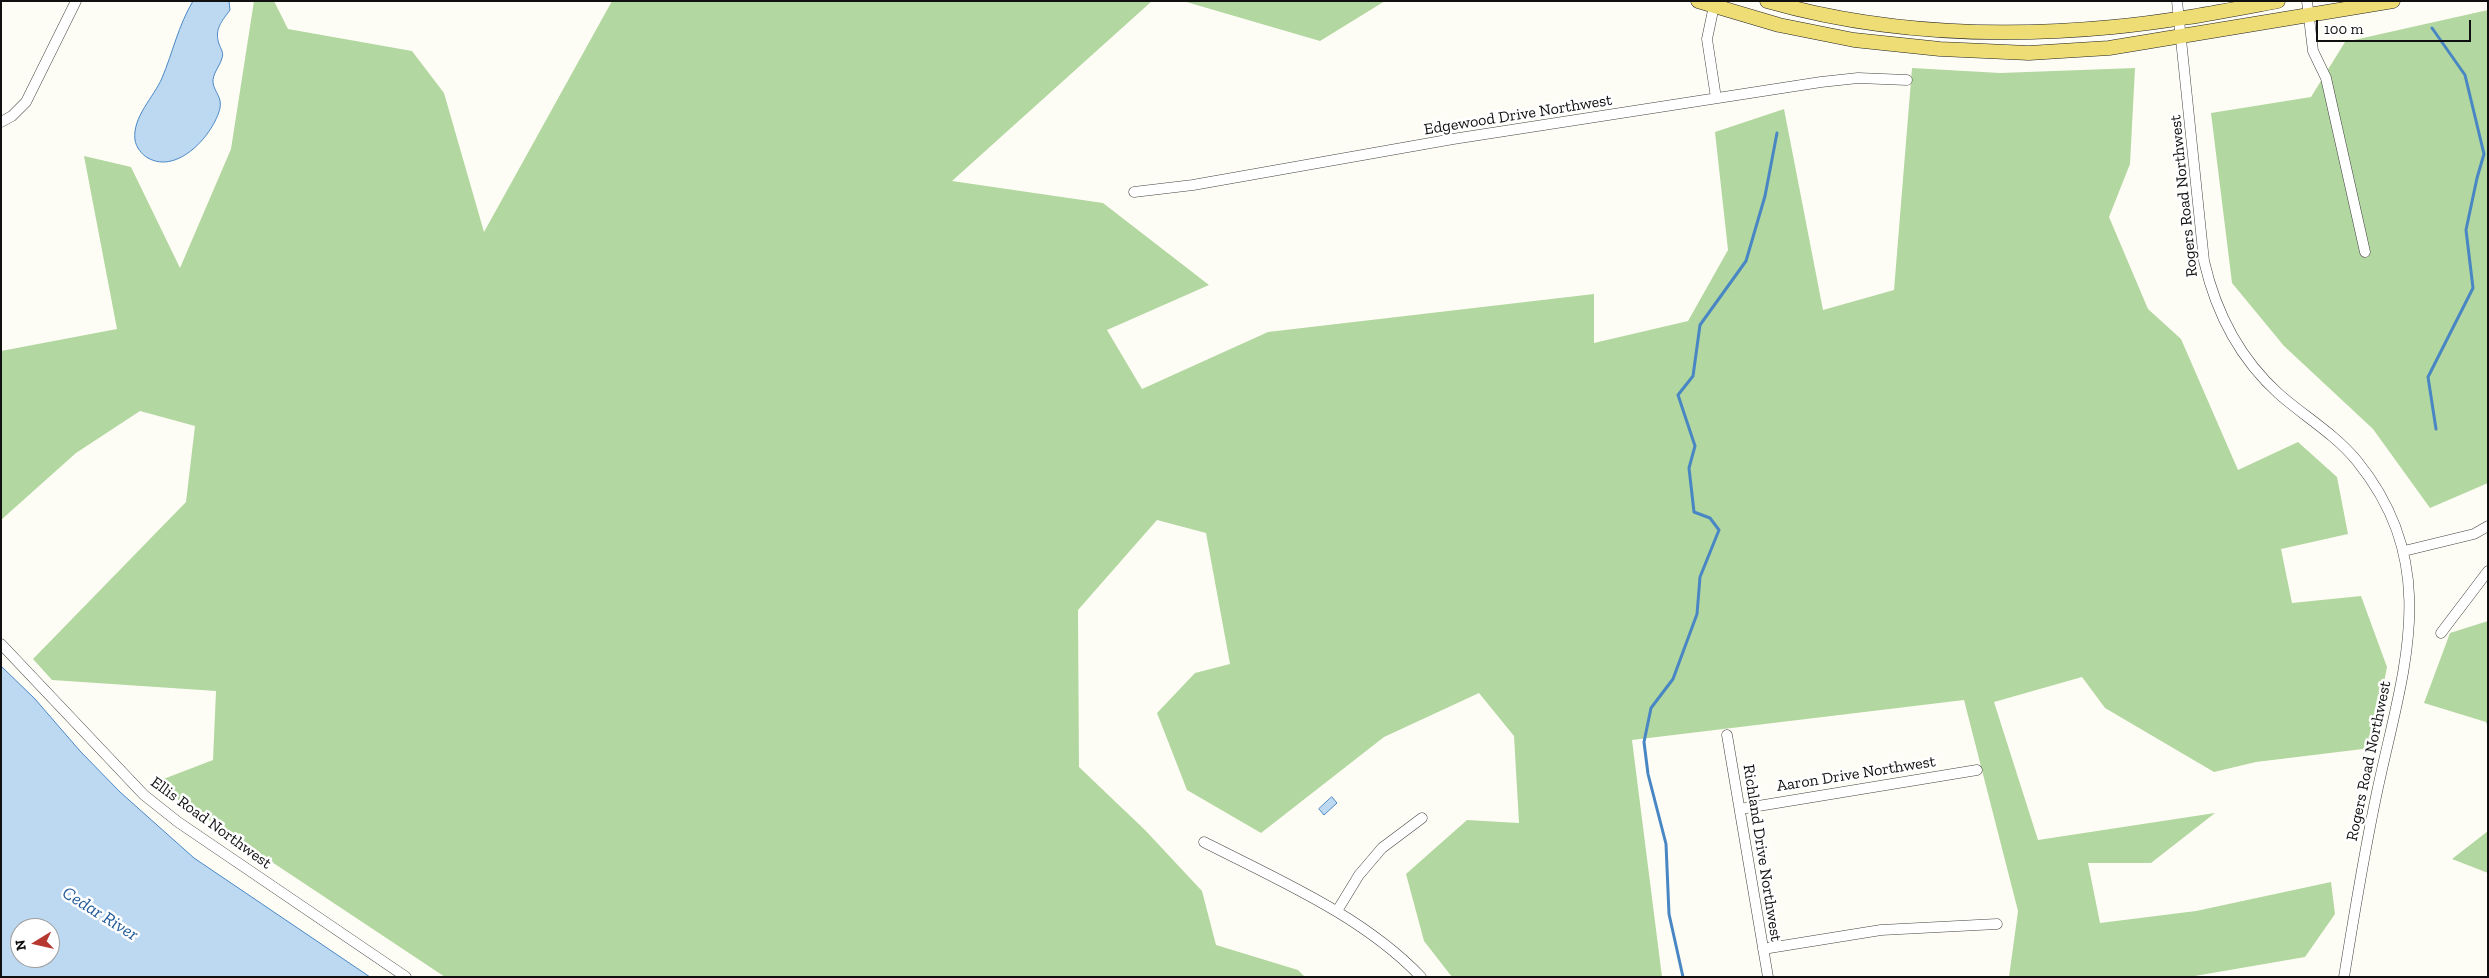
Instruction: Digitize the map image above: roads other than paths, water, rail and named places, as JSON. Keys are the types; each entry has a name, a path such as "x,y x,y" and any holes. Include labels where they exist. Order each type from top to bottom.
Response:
{"main road":[{"path":"1698,1 1714,4 1779,25 1854,40 1940,49 2029,52 2109,48 2393,1"},
{"path":"1767,1 1855,22 1939,31 2029,33 2114,27 2278,1"}],"street":[{"path":"1,122 12,116 26,102 76,1"},
{"name":"Rogers Road Northwest","path":"2177,1 2204,261 2211,290 2222,318 2240,350 2262,377 2280,394 2328,432 2357,461 2383,499 2404,551 2410,579 2411,618 2406,658 2371,822 2344,977"},
{"path":"2307,1 2313,51 2326,78 2365,252"},
{"path":"1714,4 1707,39 1716,98"},
{"name":"Edgewood Drive Northwest","path":"1134,192 1193,185 1453,140 1846,79 1907,80"},
{"path":"2404,551 2474,534 2488,526"},
{"path":"2441,633 2488,571"},
{"name":"Ellis Road Northwest","path":"1,644 144,795 178,822 406,977"},
{"name":"Richland Drive Northwest","path":"1727,735 1768,977"},
{"name":"Aaron Drive Northwest","path":"1740,809 1977,770"},
{"path":"1338,911 1359,875 1382,848 1422,818"},
{"path":"1204,842 1338,911 1421,977"},
{"path":"1763,949 1881,930 1974,927 1997,924"}],"water":[{"path":"193,1 229,1 230,10 217,34 223,56 213,80 220,101 220,108 210,129 193,149 182,157 171,161 159,162 148,158 140,150 135,140 135,132 144,107 162,78 180,29"},
{"name":"Cedar River","path":"1,666 35,699 80,751 120,792 194,858 370,977 1,977"},
{"path":"1332,797 1337,803 1324,815 1319,809"}],"waterway":[{"path":"2432,28 2465,75 2484,154 2466,230 2473,288 2428,377 2436,429"},
{"path":"1683,977 1669,914 1666,844 1648,774 1644,742 1651,708 1673,679 1697,614 1700,577 1719,530 1710,518 1694,512 1689,468 1695,446 1678,395 1693,376 1700,325 1746,261 1765,196 1777,133"}]}
